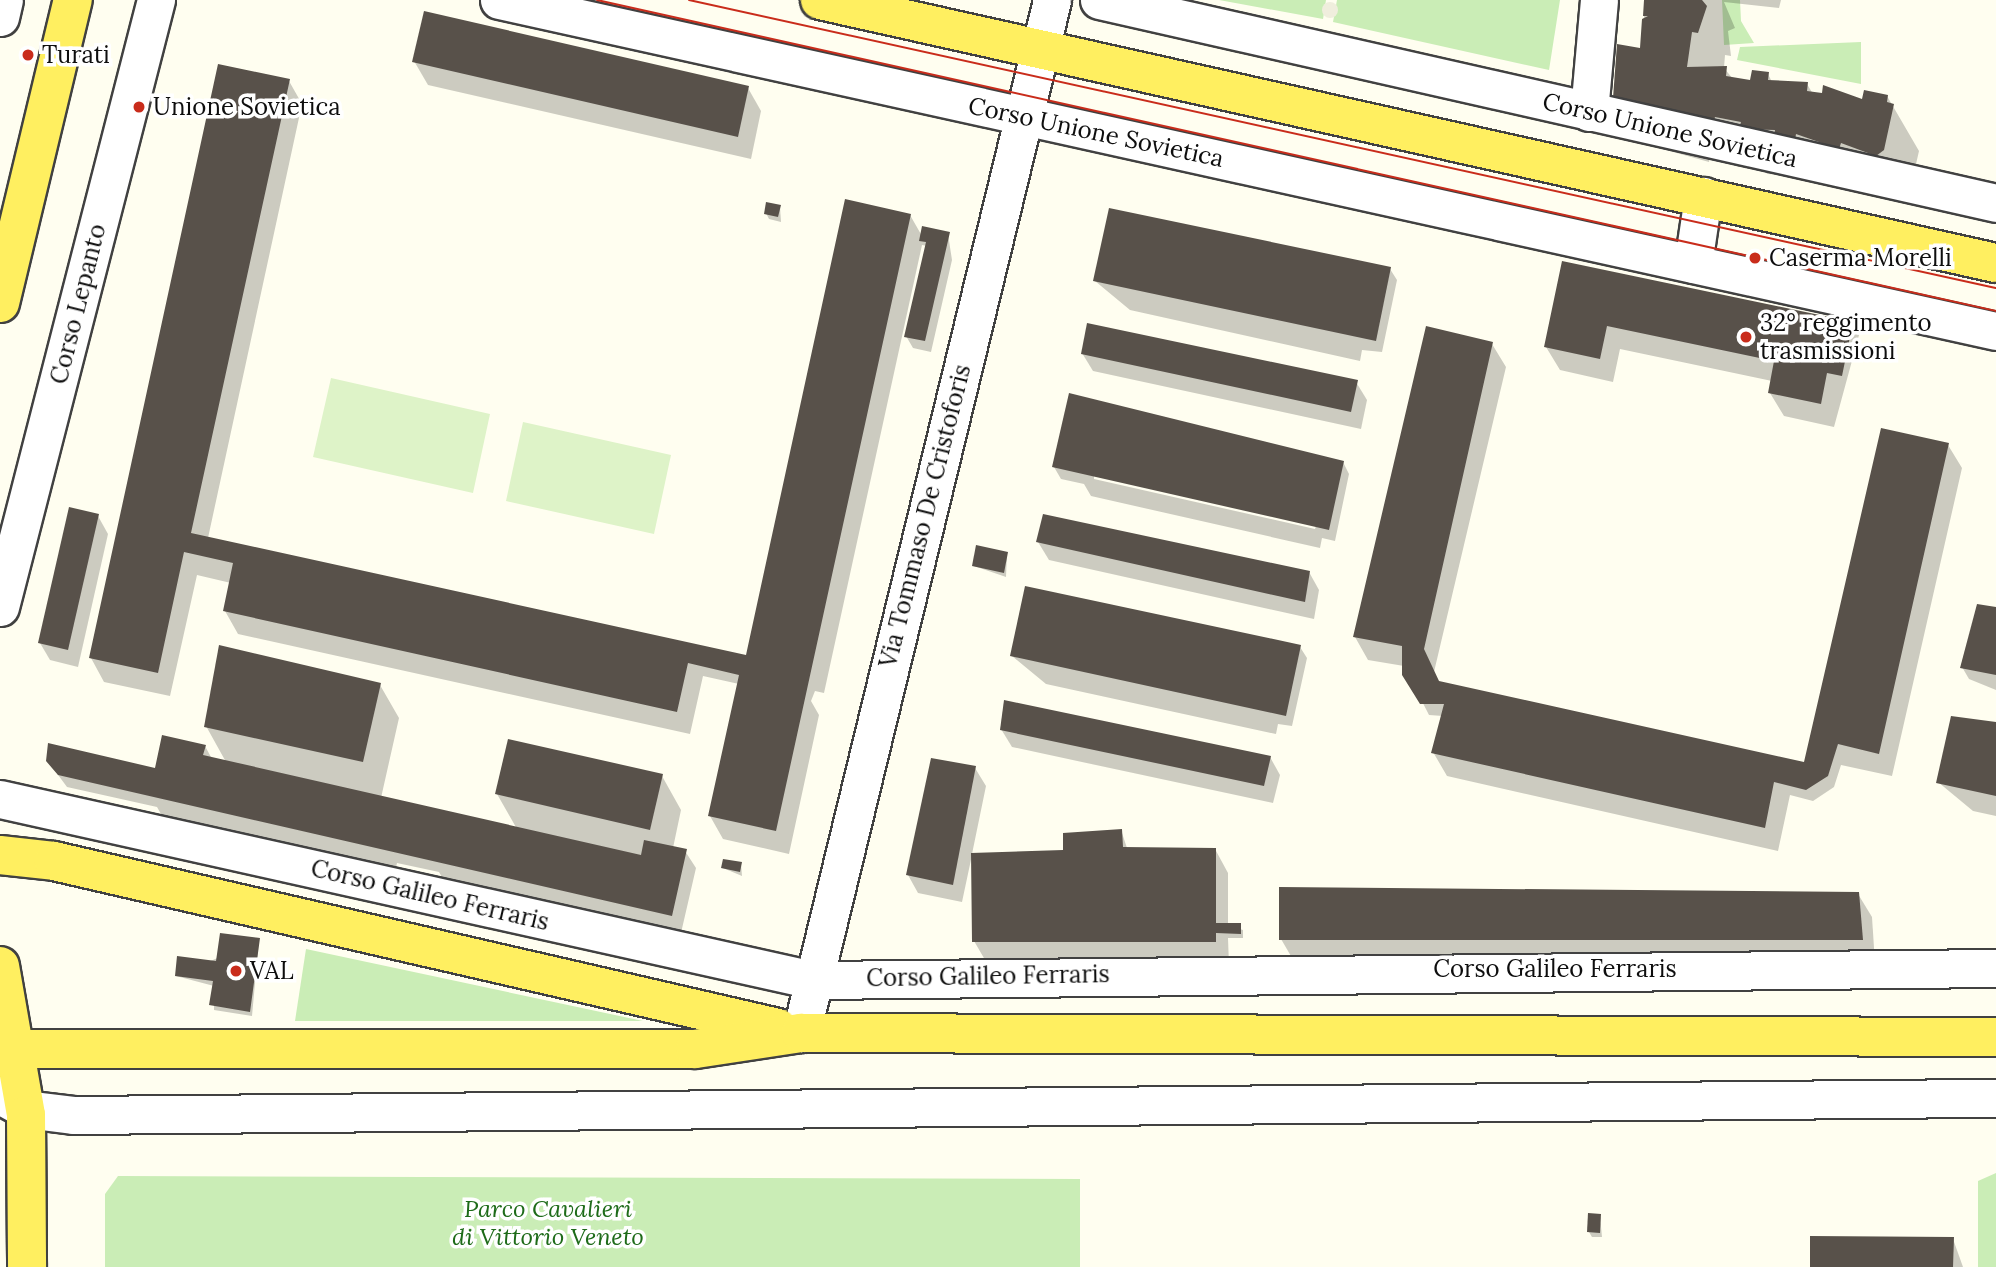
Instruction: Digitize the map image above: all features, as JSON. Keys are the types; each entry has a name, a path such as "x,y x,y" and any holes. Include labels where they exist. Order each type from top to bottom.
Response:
{"main road":[{"path":"0,303 73,0"},
{"path":"820,0 1042,47 1996,263"},
{"name":"Corso Galileo Ferraris","path":"0,855 54,861 801,1033"},
{"path":"0,966 27,1267"},
{"name":"Corso Galileo Ferraris","path":"9,1048 695,1049 801,1033 1996,1037"}],"street":[{"path":"0,17 4,0"},
{"name":"Corso Lepanto","path":"0,607 156,0"},
{"name":"Corso Unione Sovietica","path":"499,0 1996,331"},
{"name":"Via Tommaso De Cristoforis","path":"801,1033 1021,116 1042,47 1052,0"},
{"name":"Corso Unione Sovietica","path":"1099,0 1996,203"},
{"path":"1589,112 1599,0"},
{"path":"1693,264 1703,197"},
{"name":"Corso Galileo Ferraris","path":"0,799 813,980 1996,968"},
{"path":"13,1102 87,1115 1996,1098"}],"green space":[{"path":"1219,0 1326,0 1323,19"},
{"path":"1337,0 1560,0 1549,70 1333,22"},
{"path":"1722,0 1740,0 1741,21 1754,43 1724,45"},
{"path":"1861,42 1861,84 1737,60 1740,47"},
{"path":"331,378 490,414 473,493 313,457"},
{"path":"523,422 671,455 654,534 506,501"},
{"path":"306,949 643,1021 295,1021"},
{"path":"1996,1173 1996,1267 1978,1267 1978,1181"},
{"name":"Parco Cavalieri di Vittorio Veneto","path":"118,1176 1080,1179 1080,1267 105,1267 105,1194"}],"shaded area":[{"path":"1327,2 1333,2 1338,10 1336,16 1327,18 1322,13 1322,7"}],"building":[{"path":"1644,0 1702,0 1707,6 1698,33 1692,32 1687,67 1727,66 1726,76 1750,80 1752,70 1769,72 1768,80 1808,82 1807,91 1822,93 1823,85 1862,99 1864,90 1888,95 1887,102 1894,104 1884,150 1876,156 1841,143 1839,149 1796,134 1795,140 1774,136 1775,130 1739,129 1741,122 1715,117 1713,123 1685,112 1684,118 1613,98 1617,44 1640,48 1642,19 1648,16 1643,16"},
{"path":"424,11 749,86 738,137 412,62"},
{"path":"218,64 290,79 191,533 746,655 845,199 911,214 776,831 708,816 739,675 688,663 677,712 223,611 233,563 184,552 158,673 89,658"},
{"path":"766,202 781,205 778,217 764,214"},
{"path":"1109,208 1391,267 1376,341 1093,281"},
{"path":"922,226 950,232 925,341 904,337 926,242 919,241"},
{"name":"32° reggimento trasmissioni","path":"1562,261 1853,322 1842,376 1827,373 1821,404 1768,393 1774,361 1607,326 1600,359 1544,347"},
{"path":"1087,323 1358,380 1351,412 1081,354"},
{"path":"1426,326 1493,342 1424,649 1439,681 1804,762 1881,428 1949,443 1879,754 1838,744 1828,776 1806,790 1774,782 1765,828 1431,753 1444,704 1420,704 1402,675 1402,646 1353,637"},
{"path":"1069,393 1344,461 1329,530 1052,467"},
{"path":"69,507 99,514 68,650 38,643"},
{"path":"1043,514 1310,571 1305,602 1036,542"},
{"path":"976,545 1008,552 1004,573 972,566"},
{"path":"1025,586 1301,645 1286,716 1010,656"},
{"path":"1977,604 1996,607 1996,675 1960,668"},
{"path":"219,645 381,683 363,762 204,727"},
{"path":"1004,700 1271,756 1264,786 1000,730"},
{"path":"1951,716 1996,722 1996,796 1936,783"},
{"path":"162,735 206,745 203,755 641,855 644,840 687,849 672,916 58,775 46,761 48,743 155,768"},
{"path":"508,739 663,774 650,830 495,794"},
{"path":"931,758 976,766 953,885 906,875"},
{"path":"1122,829 1123,847 1216,848 1216,923 1241,923 1241,934 1216,933 1216,942 972,942 971,853 1063,850 1063,833"},
{"path":"723,859 742,862 740,872 721,868"},
{"path":"1279,887 1859,892 1863,940 1279,940"},
{"path":"220,933 260,938 250,1012 209,1005 213,981 175,976 177,956 216,961"},
{"path":"1588,1213 1601,1214 1600,1233 1587,1232"},
{"path":"1810,1236 1954,1237 1953,1267 1810,1267"}],"tram line":[{"path":"597,0 1996,311"},
{"path":"689,0 1996,288"}],"place":[{"name":"Turati","path":"28,55"},
{"name":"Unione Sovietica","path":"139,107"},
{"name":"Caserma Morelli","path":"1755,258"},
{"name":"32° reggimento trasmissioni","path":"1746,337"},
{"name":"VAL","path":"236,971"}]}
